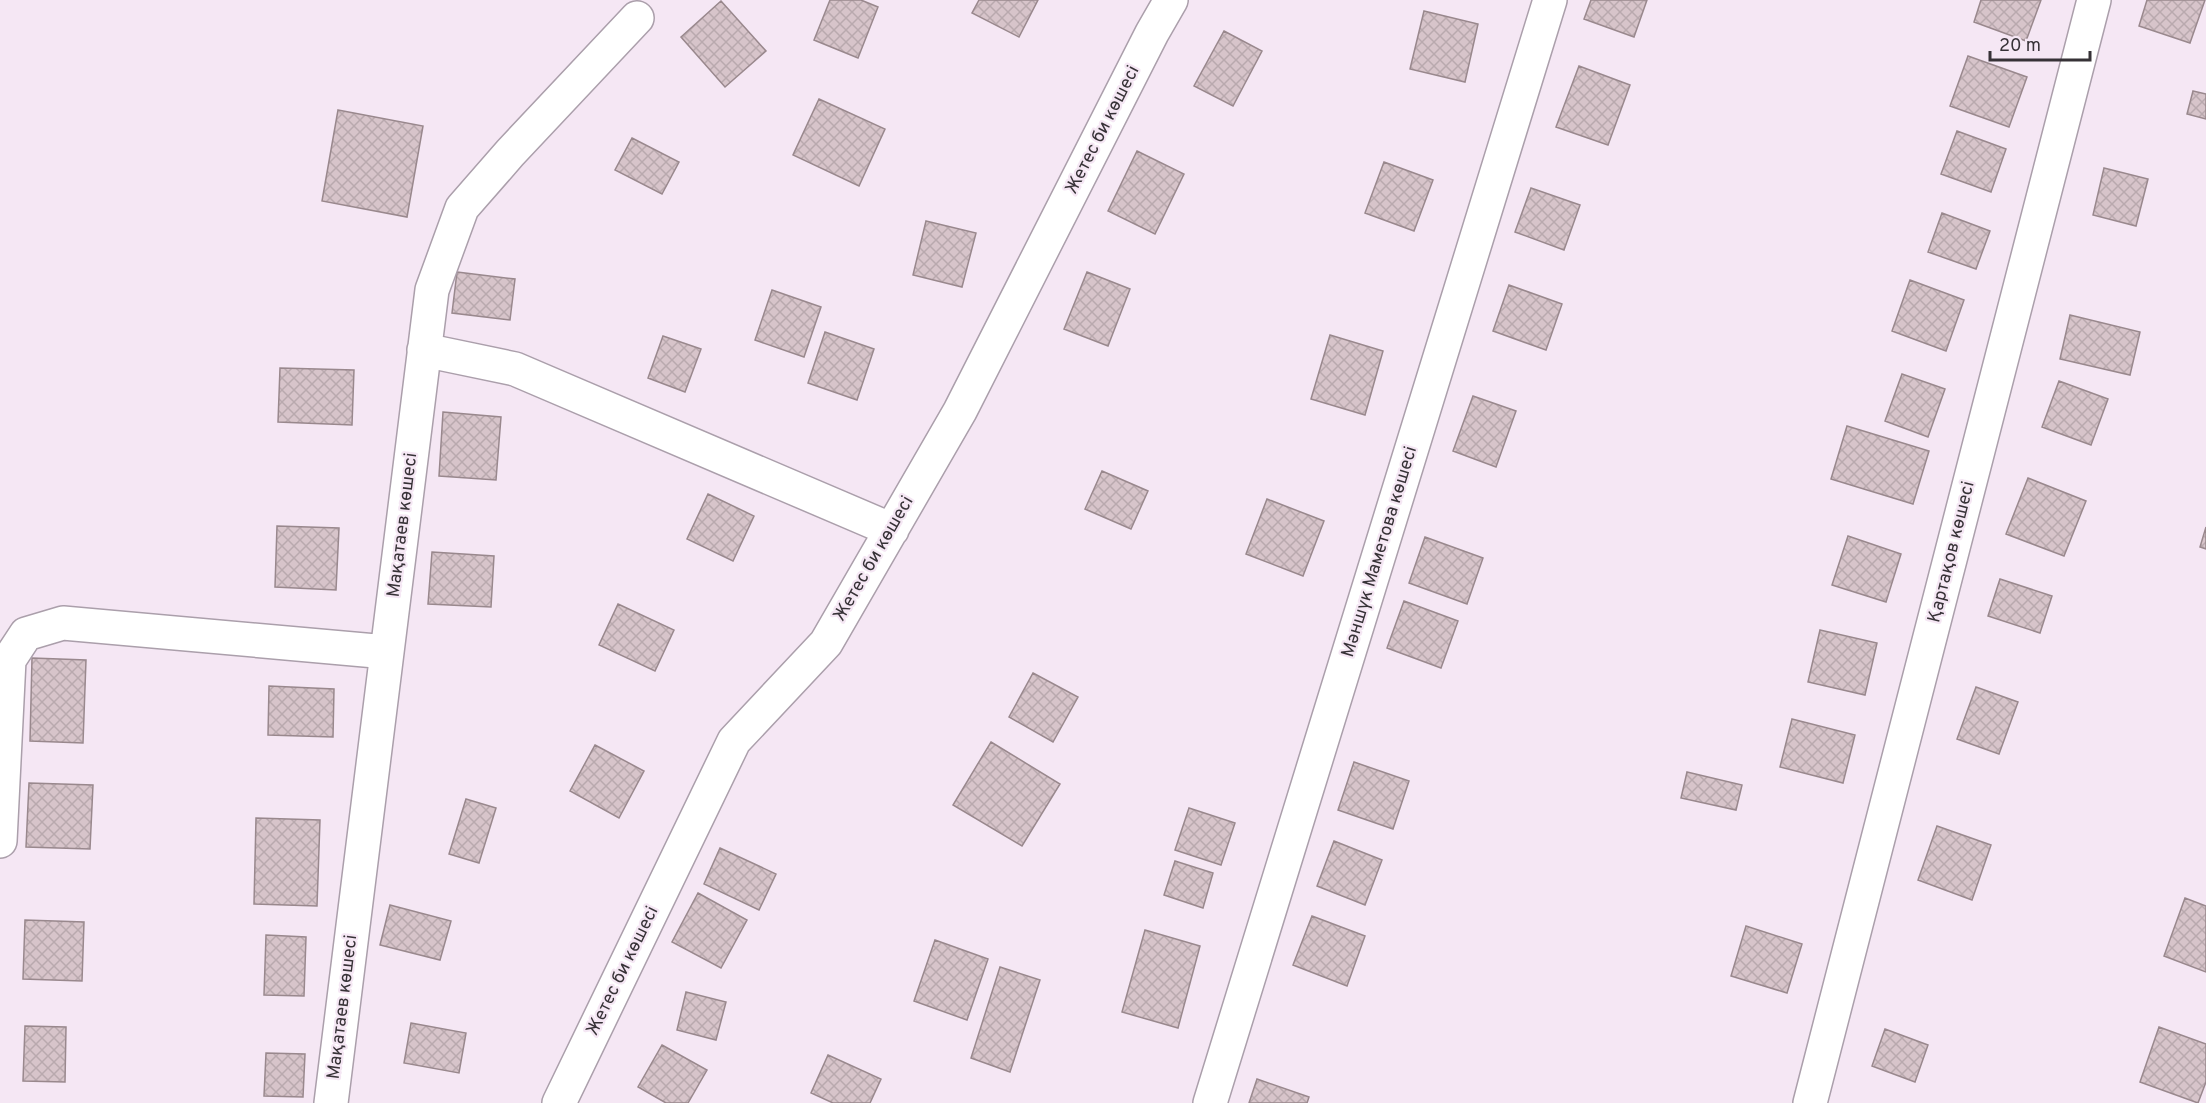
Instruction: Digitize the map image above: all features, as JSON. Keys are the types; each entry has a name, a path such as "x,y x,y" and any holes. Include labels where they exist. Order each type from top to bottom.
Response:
{"street":[{"name":"Жетес би көшесі","path":"559,1103 734,741 826,643 960,411 1171,0"},
{"name":"Мәншүк Маметова көшесі","path":"1210,1103 1550,0"},
{"name":"Қартақов көшесі","path":"1810,1103 2094,0"},
{"name":"Мақатаев көшесі","path":"331,1103 432,290 462,208 510,153 637,18"},
{"path":"424,350 515,369 892,530"},
{"path":"0,842 9,660 26,634 63,623 387,652"}],"building":[{"path":"830,0 861,0 878,7 858,58 814,40"},
{"path":"979,0 1038,0 1019,37 972,13"},
{"path":"1591,0 1647,0 1634,37 1584,19"},
{"path":"1981,0 2041,0 2026,41 1974,22"},
{"path":"2147,0 2205,0 2190,43 2139,26"},
{"path":"721,1 766,51 725,87 681,37"},
{"path":"1424,11 1478,24 1465,82 1410,69"},
{"path":"1224,31 1262,51 1233,106 1194,86"},
{"path":"1968,56 2027,77 2009,127 1950,106"},
{"path":"1579,66 1630,85 1608,145 1556,127"},
{"path":"2193,91 2206,94 2206,119 2187,114"},
{"path":"819,99 885,129 859,186 793,155"},
{"path":"338,110 423,126 407,217 322,201"},
{"path":"1957,131 2006,149 1991,192 1941,174"},
{"path":"632,138 679,162 662,194 615,170"},
{"path":"1137,151 1184,174 1155,234 1108,211"},
{"path":"1384,162 1433,180 1414,231 1365,213"},
{"path":"2104,168 2148,179 2136,226 2093,215"},
{"path":"1531,188 1580,205 1564,250 1515,232"},
{"path":"1942,213 1990,231 1976,269 1928,252"},
{"path":"926,221 976,233 962,287 913,275"},
{"path":"457,272 515,279 510,320 452,313"},
{"path":"1087,272 1130,289 1108,346 1064,329"},
{"path":"1910,280 1964,300 1946,351 1892,331"},
{"path":"1509,285 1562,304 1546,350 1493,331"},
{"path":"772,290 821,307 804,357 755,340"},
{"path":"2070,315 2140,332 2130,375 2060,359"},
{"path":"825,332 874,349 857,400 808,383"},
{"path":"1330,335 1383,351 1365,415 1311,399"},
{"path":"663,336 701,349 685,392 648,378"},
{"path":"280,368 354,370 352,425 278,422"},
{"path":"1902,374 1945,389 1928,437 1885,421"},
{"path":"2059,381 2108,399 2091,445 2042,427"},
{"path":"1473,396 1516,411 1496,467 1453,451"},
{"path":"443,412 501,417 496,480 439,476"},
{"path":"1847,426 1929,451 1913,504 1831,479"},
{"path":"1102,471 1148,491 1131,529 1085,509"},
{"path":"2028,478 2086,501 2064,556 2006,534"},
{"path":"708,494 754,516 733,561 687,539"},
{"path":"1267,499 1324,521 1303,576 1246,554"},
{"path":"277,526 339,528 336,590 275,587"},
{"path":"2206,527 2206,549 2200,547"},
{"path":"1848,536 1901,554 1886,602 1832,585"},
{"path":"1425,537 1483,558 1467,604 1409,583"},
{"path":"432,552 494,556 491,607 428,604"},
{"path":"2000,579 2052,596 2040,633 1988,616"},
{"path":"1404,601 1458,621 1441,668 1387,648"},
{"path":"618,604 674,630 655,671 599,645"},
{"path":"1820,630 1877,643 1865,695 1808,682"},
{"path":"32,658 86,660 83,743 30,741"},
{"path":"1033,673 1078,697 1053,742 1009,717"},
{"path":"269,686 334,689 333,737 268,735"},
{"path":"1976,687 2018,702 1999,754 1957,739"},
{"path":"1792,719 1855,735 1843,783 1780,767"},
{"path":"991,742 1060,784 1022,846 953,805"},
{"path":"595,745 644,771 619,818 570,791"},
{"path":"1354,762 1409,781 1393,829 1338,810"},
{"path":"1687,772 1742,785 1736,810 1681,798"},
{"path":"29,783 93,785 90,849 26,847"},
{"path":"466,799 496,808 479,863 449,854"},
{"path":"1189,808 1235,823 1221,865 1175,850"},
{"path":"256,818 320,820 317,906 254,904"},
{"path":"1937,826 1991,845 1972,900 1918,880"},
{"path":"1334,841 1382,860 1365,905 1317,886"},
{"path":"720,848 776,874 759,910 704,884"},
{"path":"1175,861 1213,873 1203,908 1164,895"},
{"path":"698,893 747,920 721,968 672,942"},
{"path":"2185,898 2206,906 2206,972 2164,956"},
{"path":"390,905 451,921 440,960 380,945"},
{"path":"1312,916 1365,936 1347,986 1293,965"},
{"path":"25,920 84,922 82,981 23,979"},
{"path":"1746,926 1802,944 1787,993 1731,976"},
{"path":"1145,930 1200,946 1178,1028 1122,1012"},
{"path":"266,935 306,937 304,996 264,995"},
{"path":"935,940 988,959 967,1020 914,1001"},
{"path":"1000,967 1040,980 1010,1072 971,1058"},
{"path":"686,992 726,1002 716,1040 677,1030"},
{"path":"411,1023 466,1033 459,1073 404,1063"},
{"path":"25,1026 66,1027 65,1082 23,1081"},
{"path":"2159,1027 2206,1044 2206,1082 2198,1103 2140,1082"},
{"path":"1885,1029 1928,1045 1915,1082 1872,1066"},
{"path":"662,1045 707,1070 688,1103 666,1103 638,1087"},
{"path":"266,1053 305,1054 303,1097 264,1096"},
{"path":"828,1055 881,1079 870,1103 833,1103 811,1093"},
{"path":"1257,1079 1309,1097 1307,1103 1249,1103"}]}
